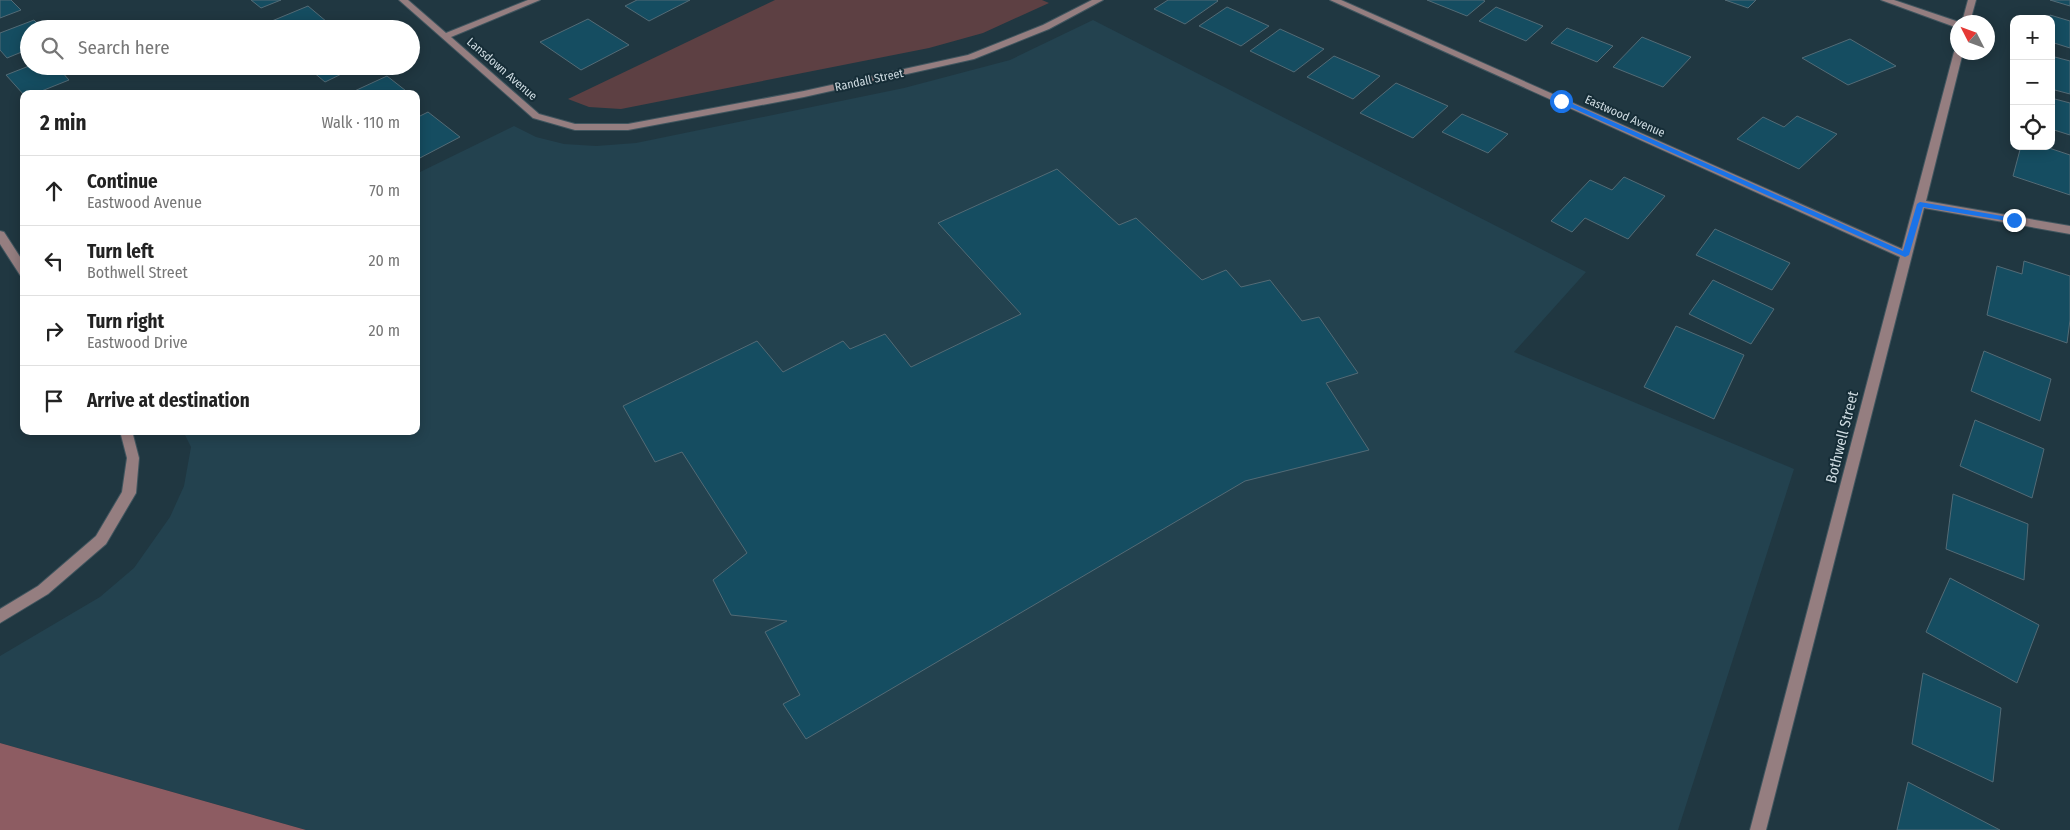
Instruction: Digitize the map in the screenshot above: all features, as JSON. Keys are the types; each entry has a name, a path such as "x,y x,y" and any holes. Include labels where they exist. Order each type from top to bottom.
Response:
{"street":[{"name":"Lansdown Avenue","path":"402,0 446,36 536,116 575,127 628,127"},
{"path":"446,36 536,0"},
{"name":"Randall Street","path":"628,127 804,94 971,57 1046,27 1099,0"},
{"name":"Eastwood Avenue","path":"1334,0 1905,255"},
{"path":"1885,0 1950,22"},
{"path":"1968,15 1972,0"},
{"name":"Bothwell Street","path":"1758,830 1905,255 1957,60"},
{"path":"1920,204 2070,230"},
{"path":"0,235 20,266"},
{"path":"0,617 43,590 101,540 129,492 133,458 127,435"}],"shaded area":[{"path":"775,0 1042,0 1049,3 983,33 929,48 621,109 589,107 568,99"},
{"path":"1093,20 1586,272 1514,352 1794,469 1678,830 306,830 0,743 0,656 100,597 134,568 170,517 184,486 191,447 185,435 420,435 420,172 514,126 536,137 564,144 596,146 636,143 904,88 1010,60"},
{"path":"0,743 306,830 0,830"}],"building":[{"path":"0,0 11,0 21,10 0,18"},
{"path":"251,0 281,0 261,8"},
{"path":"637,0 690,0 649,21 625,6"},
{"path":"1168,0 1218,1 1185,24 1154,9"},
{"path":"1427,0 1483,0 1485,1 1467,16"},
{"path":"1725,0 1756,0 1748,8"},
{"path":"2050,0 2070,0 2070,6"},
{"path":"308,6 325,20 274,20"},
{"path":"1227,7 1269,26 1241,46 1199,26"},
{"path":"1496,7 1543,26 1526,41 1479,21"},
{"path":"2055,16 2070,21 2070,48 2055,43"},
{"path":"588,19 629,45 581,70 540,42"},
{"path":"20,25 20,53 7,58 0,50 0,33"},
{"path":"1567,28 1613,46 1597,62 1551,43"},
{"path":"1280,29 1324,49 1294,72 1250,51"},
{"path":"1642,37 1691,57 1663,87 1613,67"},
{"path":"1850,39 1896,66 1848,85 1802,58"},
{"path":"1334,56 1380,76 1353,99 1307,77"},
{"path":"2055,57 2070,61 2070,94 2055,90"},
{"path":"20,70 20,75 65,75 69,80 44,90 20,91 6,75"},
{"path":"317,75 339,75 325,82"},
{"path":"387,76 405,90 357,90"},
{"path":"1396,83 1448,106 1413,138 1360,113"},
{"path":"2055,99 2070,103 2070,135 2055,130"},
{"path":"428,112 460,137 420,158 420,116"},
{"path":"1462,114 1508,134 1488,153 1442,132"},
{"path":"1797,116 1837,134 1799,169 1737,139 1763,117 1784,127"},
{"path":"2020,150 2055,150 2070,155 2070,195 2013,176"},
{"path":"1057,169 1119,225 1136,218 1202,280 1226,270 1241,287 1270,280 1302,321 1319,317 1358,373 1326,383 1369,450 1245,481 806,739 783,704 800,695 765,632 787,621 731,615 713,580 747,553 682,452 655,462 623,406 757,341 783,372 843,341 850,349 885,334 911,367 1021,314 938,223"},
{"path":"1624,177 1665,196 1628,239 1585,218 1572,232 1551,221 1590,180 1612,190"},
{"path":"1715,229 1790,263 1772,290 1696,255"},
{"path":"2024,261 2070,276 2070,320 2067,343 1987,315 1997,266 2022,274"},
{"path":"1713,280 1774,309 1751,344 1689,314"},
{"path":"1676,326 1744,355 1714,419 1644,387"},
{"path":"1984,351 2051,379 2040,421 1971,391"},
{"path":"1975,420 2044,449 2032,498 1960,466"},
{"path":"1953,494 2028,524 2024,580 1946,549"},
{"path":"1950,578 2039,625 2017,683 1926,632"},
{"path":"1923,673 2001,708 1993,782 1912,744"},
{"path":"1908,782 2000,830 1897,830"}],"route":[{"path":"1561,101 1905,255 1920,204 2014,220"}]}
